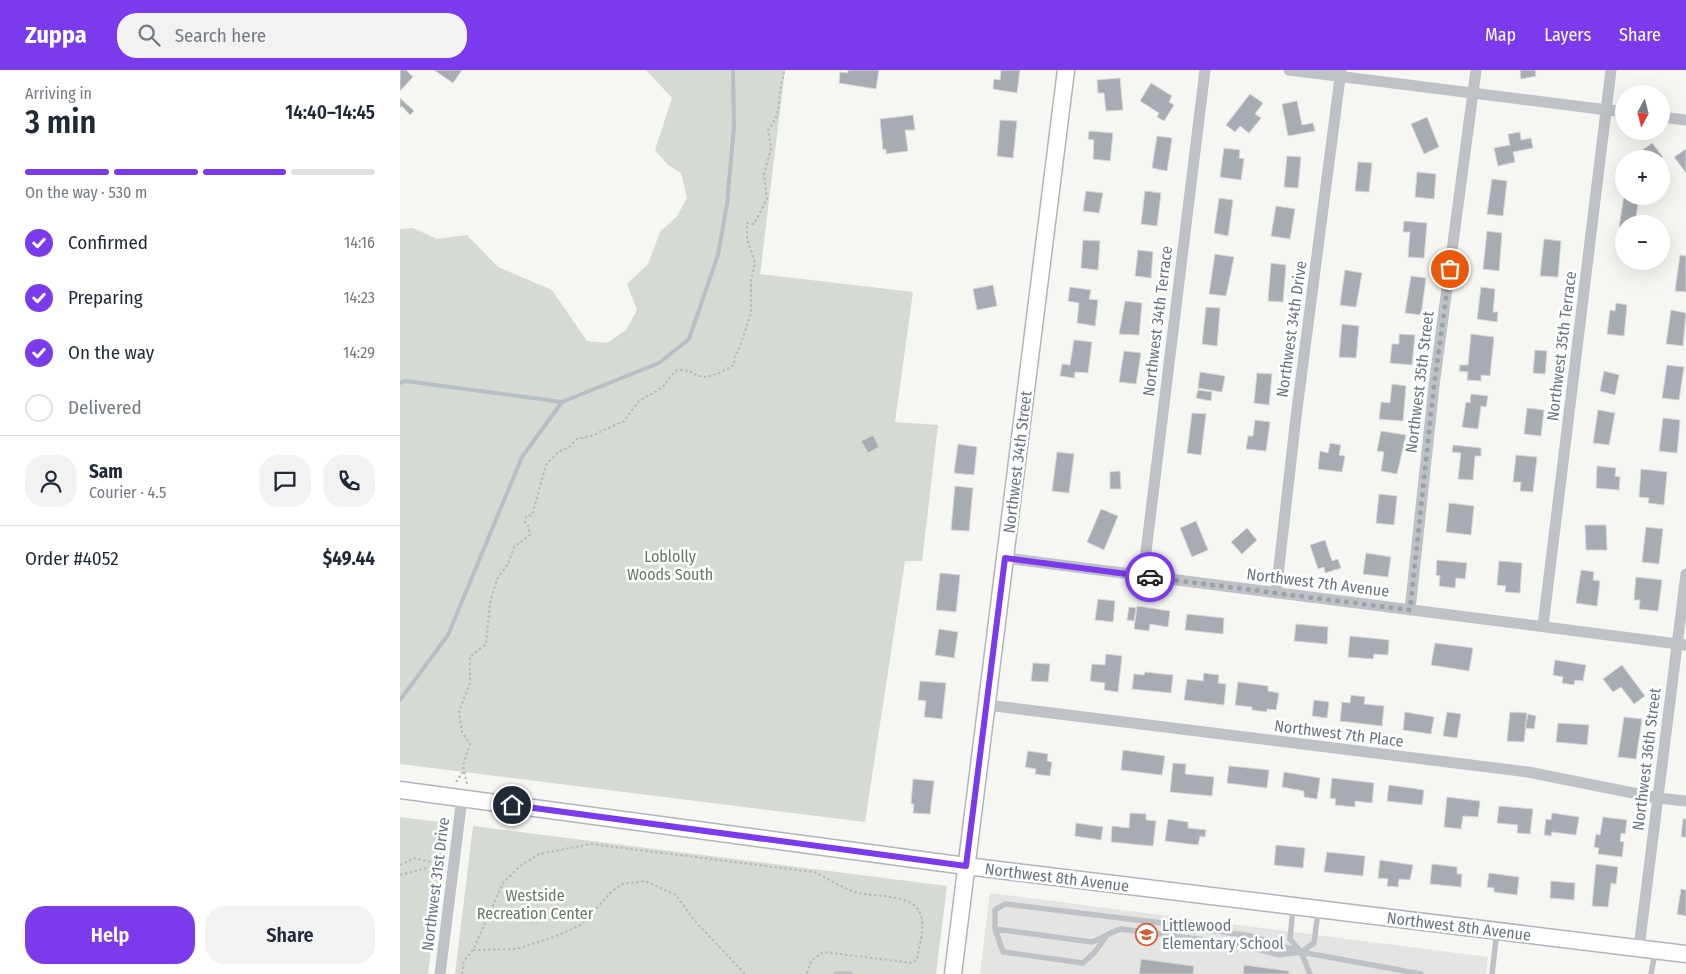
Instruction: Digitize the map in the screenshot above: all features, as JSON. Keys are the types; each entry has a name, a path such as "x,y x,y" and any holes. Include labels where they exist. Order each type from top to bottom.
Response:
{"street":[{"name":"Northwest 34th Street","path":"952,974 1066,70"},
{"name":"Northwest 34th Terrace","path":"1143,576 1205,70"},
{"path":"1290,70 1341,73 1473,93 1615,111"},
{"name":"Northwest 35th Street","path":"1410,610 1434,386 1476,70"},
{"name":"Northwest 35th Terrace","path":"1543,626 1611,70"},
{"name":"Northwest 34th Drive","path":"1276,593 1296,417 1341,73"},
{"path":"1670,118 1686,120"},
{"name":"Northwest 7th Avenue","path":"1005,558 1681,644"},
{"name":"Northwest 36th Street","path":"1647,949 1658,798 1681,644 1686,574"},
{"name":"Northwest 7th Place","path":"987,705 1528,772 1658,798 1686,801"},
{"name":"Northwest 8th Avenue","path":"400,790 462,788 966,866 1686,954"},
{"name":"Northwest 31st Drive","path":"440,974 462,788"}],"lane":[{"path":"1318,909 1314,943 1301,952 1278,955 1242,945 1121,929 1113,932 1106,938 1083,963 1003,952 995,929 995,910 1005,904 1251,936 1301,952 1421,974"},
{"path":"1294,906 1290,939 1301,952 1310,974"},
{"path":"995,929 1092,942 1106,938"},
{"path":"1492,974 1497,931"},
{"path":"1647,949 1651,974"},
{"path":"836,974 850,974"}],"path":[{"path":"462,788 467,750 470,744 462,732 459,712 470,683 468,662 486,644 490,603 498,579 508,564 514,547 530,534 525,523 526,516 532,514 546,465 558,452 569,447 577,440 591,436 628,418 639,401 663,386 674,372 684,370 706,377 734,365 735,354 738,352 751,313 751,281 755,263 747,238 747,223 754,224 767,200 764,176 771,148 768,130 776,120 780,106 780,87 784,70"},
{"path":"462,788 463,772"},
{"path":"462,974 464,961 473,950 503,883 520,866 540,854 590,844 814,872 843,889 900,899 912,903 918,909 921,915 922,926 917,959 913,962 823,952 811,961 807,973 810,974"},
{"path":"400,866 414,858 440,864 400,875"},
{"path":"473,950 516,948 554,937 581,925 617,888 632,882 646,881 676,895 694,920 745,974"}],"shaded area":[{"name":"Littlewood Elementary School","path":"990,893 1488,957 1486,974 980,974"}],"green space":[{"name":"Loblolly Woods South","path":"646,70 785,70 760,274 913,292 895,422 938,425 922,561 905,561 865,822 400,764 400,229 413,228 437,239 467,235 498,267 552,290 587,341 607,343 626,330 637,310 627,284 648,264 660,232 677,216 687,198 681,173 668,165 655,150 672,98"},
{"path":"400,817 447,823 428,974 400,974"},
{"name":"Westside Recreation Center","path":"473,826 947,886 936,974 455,974"}],"building":[{"path":"400,70 406,70 413,77 400,91"},
{"path":"434,70 462,70 453,83"},
{"path":"848,70 879,70 876,89 839,83 840,72 848,73"},
{"path":"1001,70 1020,70 1017,93 993,89 994,79 1000,80"},
{"path":"1520,70 1535,70 1536,76 1521,79"},
{"path":"1120,78 1123,110 1106,111 1104,93 1098,93 1097,80"},
{"path":"1151,83 1172,96 1169,102 1174,105 1164,121 1157,117 1159,113 1140,101"},
{"path":"1250,94 1263,103 1255,114 1261,118 1249,133 1240,126 1235,132 1226,125"},
{"path":"400,98 414,111 410,115 402,106 400,108"},
{"path":"1297,101 1302,125 1313,123 1315,131 1288,136 1282,104"},
{"path":"913,115 915,130 905,130 908,151 886,154 886,149 883,150 880,119"},
{"path":"1427,117 1439,147 1424,154 1411,124"},
{"path":"1000,120 1017,121 1013,158 997,156"},
{"path":"1089,131 1113,133 1110,161 1093,159 1094,140 1088,139"},
{"path":"1520,132 1521,140 1531,138 1533,148 1513,152 1515,162 1498,166 1494,148 1510,145 1508,134"},
{"path":"1157,136 1172,138 1167,171 1152,168"},
{"path":"1652,143 1658,150 1643,150"},
{"path":"1224,148 1240,150 1239,158 1244,159 1241,180 1220,177"},
{"path":"1686,149 1686,173 1674,157"},
{"path":"1287,156 1301,157 1298,188 1284,187"},
{"path":"1358,162 1372,163 1369,192 1355,191"},
{"path":"1417,172 1436,174 1434,199 1415,197"},
{"path":"1492,179 1507,181 1503,216 1487,214"},
{"path":"1086,191 1103,193 1099,213 1083,211"},
{"path":"1145,191 1161,193 1157,226 1141,224"},
{"path":"1219,198 1233,200 1228,236 1214,233"},
{"path":"1623,205 1638,205 1636,215 1621,215"},
{"path":"1276,206 1295,209 1290,239 1271,236"},
{"path":"1404,221 1427,223 1424,258 1408,257 1410,232 1403,232"},
{"path":"1487,231 1502,233 1499,271 1483,269"},
{"path":"1544,239 1561,241 1558,277 1540,276"},
{"path":"1083,240 1100,241 1098,270 1081,268"},
{"path":"1138,250 1153,252 1151,278 1135,276"},
{"path":"1215,254 1234,257 1226,296 1209,294"},
{"path":"1680,255 1686,256 1686,292 1675,291"},
{"path":"1271,263 1286,265 1283,302 1268,301"},
{"path":"1345,270 1362,273 1356,307 1340,305"},
{"path":"1411,276 1426,278 1421,315 1405,313"},
{"path":"993,285 997,306 977,310 973,289"},
{"path":"1070,287 1091,290 1089,299 1098,300 1095,326 1077,323 1079,303 1068,301"},
{"path":"1481,287 1495,289 1493,312 1498,312 1497,322 1477,319"},
{"path":"1125,301 1142,303 1139,335 1119,334"},
{"path":"1616,303 1627,305 1624,336 1607,334 1610,310 1615,311"},
{"path":"1206,307 1220,308 1217,346 1202,344"},
{"path":"1671,310 1686,313 1683,346 1666,344"},
{"path":"1342,324 1359,326 1356,358 1339,357"},
{"path":"1399,334 1415,335 1412,365 1390,363 1392,344 1399,344"},
{"path":"1471,334 1494,337 1490,376 1481,375 1481,381 1467,380 1468,372 1459,371 1460,365 1468,365"},
{"path":"1074,340 1092,342 1088,373 1075,372 1074,378 1060,376 1062,364 1070,365"},
{"path":"1535,350 1547,351 1545,374 1533,373"},
{"path":"1124,351 1141,353 1136,384 1119,382"},
{"path":"1667,365 1684,367 1679,400 1662,398"},
{"path":"1604,371 1619,375 1615,395 1600,391"},
{"path":"1200,372 1225,376 1222,392 1198,388"},
{"path":"1257,373 1272,374 1269,405 1254,403"},
{"path":"1392,384 1406,386 1403,421 1379,419 1381,402 1390,403"},
{"path":"1198,390 1212,392 1211,401 1196,398"},
{"path":"1471,394 1488,396 1486,407 1481,406 1478,429 1462,427 1466,402 1470,403"},
{"path":"1527,408 1544,410 1541,436 1524,434"},
{"path":"1598,410 1615,413 1609,445 1593,443"},
{"path":"1192,413 1206,414 1201,455 1187,453"},
{"path":"1663,418 1680,420 1677,453 1659,451"},
{"path":"1255,420 1270,422 1266,451 1246,449 1248,436 1253,436"},
{"path":"1381,431 1406,435 1397,474 1381,471 1384,452 1377,451"},
{"path":"873,435 879,447 868,453 861,441"},
{"path":"1330,443 1341,445 1339,455 1345,456 1342,472 1318,469 1320,451 1328,453"},
{"path":"958,444 977,447 974,475 954,473"},
{"path":"1453,445 1481,448 1481,456 1475,456 1473,480 1458,479 1461,453 1452,452"},
{"path":"1057,452 1074,454 1069,493 1052,491"},
{"path":"1516,455 1537,457 1533,492 1520,491 1521,482 1513,482"},
{"path":"1597,466 1616,468 1615,476 1620,477 1619,490 1596,488"},
{"path":"1641,469 1667,472 1664,505 1648,503 1649,498 1639,497"},
{"path":"1120,471 1121,489 1110,489 1110,472"},
{"path":"955,486 973,488 969,531 951,530"},
{"path":"1379,494 1397,496 1394,525 1376,523"},
{"path":"1449,503 1474,506 1471,535 1446,532"},
{"path":"1101,509 1118,516 1104,550 1087,542"},
{"path":"1196,521 1208,550 1192,557 1180,528"},
{"path":"1585,525 1606,525 1607,550 1586,550"},
{"path":"1646,527 1663,529 1659,564 1642,562"},
{"path":"1247,528 1257,540 1242,554 1231,542"},
{"path":"1325,540 1332,561 1338,559 1341,568 1325,573 1324,567 1318,569 1310,545"},
{"path":"1366,553 1391,557 1388,577 1363,574"},
{"path":"1437,560 1467,563 1465,579 1456,578 1455,588 1439,586 1440,576 1436,575"},
{"path":"1499,561 1522,563 1520,593 1505,592 1506,586 1497,585"},
{"path":"1581,570 1594,572 1593,580 1600,581 1597,606 1576,603"},
{"path":"940,573 960,575 956,612 936,610"},
{"path":"1636,577 1662,580 1658,611 1639,609 1640,600 1634,600"},
{"path":"1098,599 1115,601 1113,622 1095,620"},
{"path":"1137,606 1170,611 1168,627 1150,624 1149,631 1134,629"},
{"path":"1129,607 1136,608 1134,621 1127,620"},
{"path":"1187,614 1224,618 1223,634 1185,630"},
{"path":"1296,624 1328,627 1327,644 1294,641"},
{"path":"939,629 958,632 954,658 935,655"},
{"path":"1350,636 1389,640 1388,655 1374,654 1373,659 1348,657"},
{"path":"1435,643 1473,648 1469,671 1431,665"},
{"path":"1106,654 1122,656 1118,692 1104,690 1105,683 1090,681 1092,664 1105,665"},
{"path":"1555,660 1586,665 1583,681 1575,680 1574,685 1562,683 1563,677 1553,675"},
{"path":"1033,663 1050,664 1048,682 1031,681"},
{"path":"1622,665 1645,696 1634,704 1621,687 1613,692 1603,679"},
{"path":"1145,672 1173,675 1171,693 1132,689 1134,674 1144,675"},
{"path":"1204,673 1219,675 1218,683 1226,684 1224,705 1184,700 1187,679 1203,681"},
{"path":"920,681 946,683 942,719 924,717 926,701 918,700"},
{"path":"1238,682 1268,686 1268,691 1279,693 1276,710 1267,709 1267,712 1252,710 1252,707 1235,705"},
{"path":"1351,695 1365,697 1364,704 1384,706 1382,726 1340,721 1342,702 1350,703"},
{"path":"1314,700 1329,702 1327,718 1312,716"},
{"path":"1405,712 1434,717 1431,734 1403,730"},
{"path":"1447,712 1461,714 1457,738 1443,736"},
{"path":"1510,712 1527,713 1524,742 1507,741"},
{"path":"1528,714 1536,716 1534,729 1525,728"},
{"path":"1624,717 1642,719 1636,759 1618,757"},
{"path":"1558,723 1589,725 1587,745 1556,742"},
{"path":"1123,750 1165,756 1162,775 1121,770"},
{"path":"1028,751 1048,754 1047,761 1052,762 1050,776 1035,774 1036,769 1025,767"},
{"path":"1173,763 1186,764 1185,774 1214,777 1212,796 1170,792"},
{"path":"1229,766 1269,770 1267,788 1227,783"},
{"path":"1284,772 1320,778 1317,799 1304,797 1304,791 1282,787"},
{"path":"1332,778 1374,783 1372,803 1355,801 1355,807 1335,805 1336,799 1330,798"},
{"path":"913,779 934,781 930,814 913,813 914,804 911,804"},
{"path":"1389,785 1424,790 1422,805 1387,801"},
{"path":"1447,797 1480,801 1478,817 1463,816 1461,829 1444,827"},
{"path":"1499,806 1533,809 1530,834 1517,833 1518,825 1497,823"},
{"path":"1130,813 1146,814 1146,820 1156,821 1153,846 1111,842 1112,826 1129,828"},
{"path":"1552,813 1579,817 1576,835 1552,832 1551,836 1544,835 1546,819 1551,820"},
{"path":"1603,817 1627,820 1625,834 1621,833 1620,841 1624,842 1622,857 1598,854 1599,848 1594,847 1596,834 1600,835"},
{"path":"1168,819 1188,822 1188,828 1206,830 1205,837 1200,836 1198,845 1165,841"},
{"path":"1683,819 1686,819 1686,837 1681,837"},
{"path":"1076,823 1103,827 1101,840 1075,836"},
{"path":"1276,845 1305,848 1303,868 1274,865"},
{"path":"1327,852 1365,856 1363,876 1324,872"},
{"path":"1380,860 1413,865 1410,880 1399,879 1398,887 1387,886 1388,879 1378,878"},
{"path":"1432,864 1457,867 1457,874 1462,874 1461,887 1430,884"},
{"path":"1596,864 1618,867 1616,884 1611,883 1608,907 1592,906"},
{"path":"1489,873 1519,877 1517,895 1494,892 1494,888 1487,887"},
{"path":"1551,881 1575,883 1574,900 1550,898"},
{"path":"1681,889 1686,890 1686,916 1677,914"},
{"path":"1141,959 1194,966 1193,974 1139,974"},
{"path":"1244,965 1289,971 1289,974 1243,974"}],"waterway":[{"path":"400,700 448,635 522,457 562,402 659,363 689,339 718,255 727,204 734,127 733,70"},
{"path":"400,383 405,381 562,402"}],"way so far":[{"path":"1150,577 1410,610 1434,386 1450,269"}],"place":[{"name":"Littlewood Elementary School","path":"1146,934"}],"route":[{"path":"512,805 966,866 1005,558 1150,577"}]}
